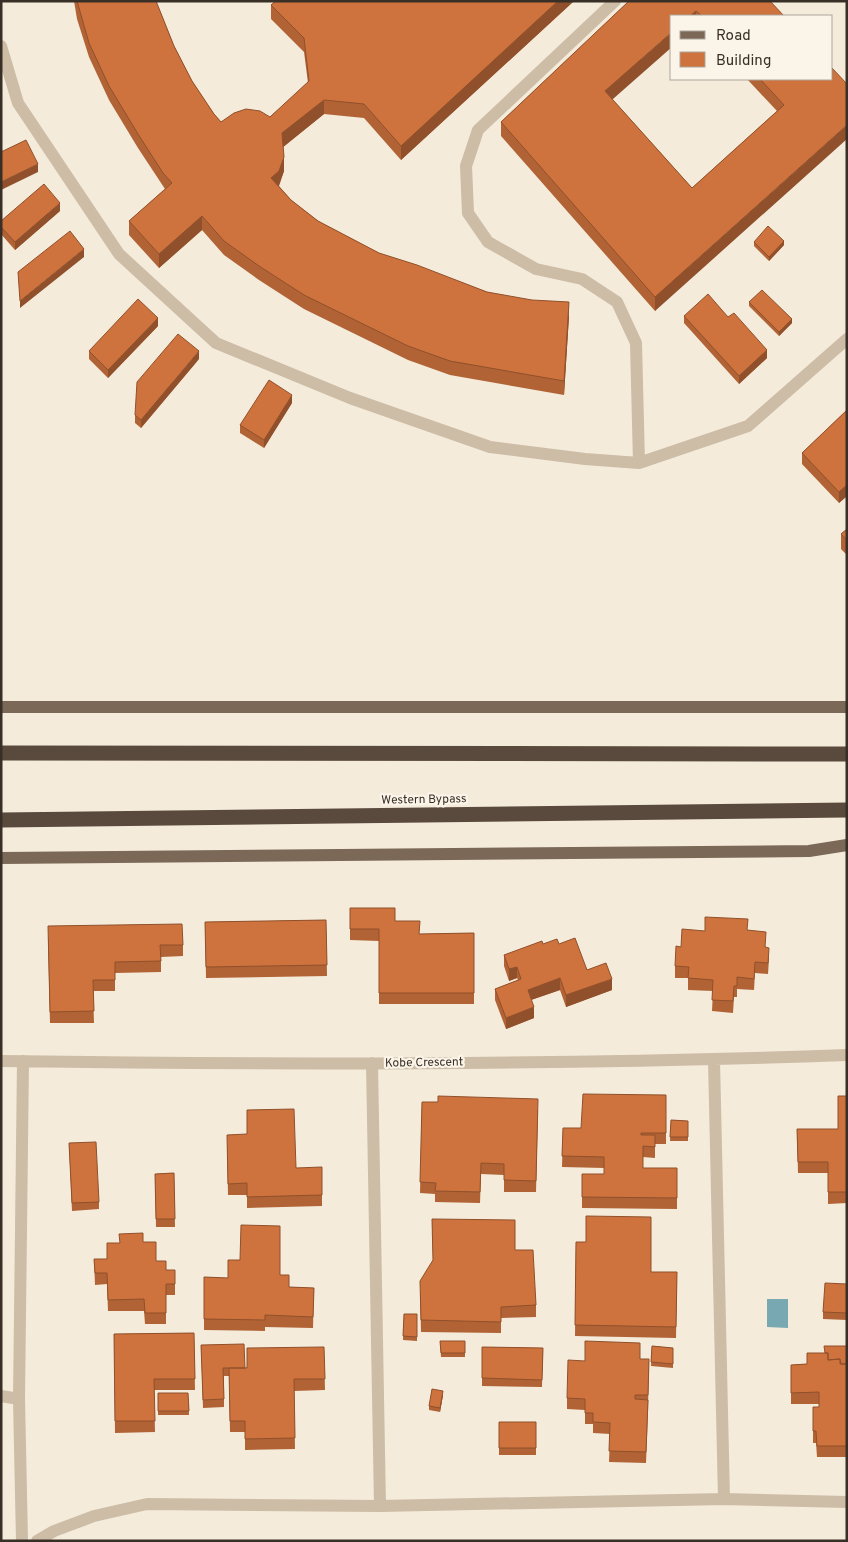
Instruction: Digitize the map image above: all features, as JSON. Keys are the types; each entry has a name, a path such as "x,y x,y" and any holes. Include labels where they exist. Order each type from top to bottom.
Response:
{"highway":[{"path":"1,753 847,754"},
{"name":"Western Bypass","path":"1,820 847,810"}],"main road":[{"path":"1,707 847,707"},
{"path":"809,851 847,845"},
{"path":"1,858 847,850"}],"street":[{"path":"615,1 478,130 466,166 467,203 468,213 488,242 536,269 582,279 618,302 636,343 639,463"},
{"path":"1,46 18,103 119,254 216,343 350,398 490,447 585,459 639,463 748,426 847,340"},
{"name":"Kobe Crescent","path":"1,1061 372,1063 714,1060 847,1055"},
{"path":"714,1060 724,1499"},
{"path":"22,1541 19,1399 23,1061"},
{"path":"372,1063 380,1506"},
{"path":"1,1396 19,1399"},
{"path":"37,1541 54,1531 94,1516 147,1504 380,1506 724,1499 847,1502"}],"water":[{"path":"767,1299 788,1299 788,1328 767,1327"}],"building":[{"path":"77,1 156,1 174,46 192,81 221,122 234,113 246,109 260,111 270,117 309,81 304,38 271,5 276,1 558,1 401,146 364,104 324,100 282,133 284,157 279,171 271,178 291,200 318,221 379,253 417,265 487,292 532,300 569,302 564,381 450,361 408,346 304,295 224,241 202,216 159,254 129,221 172,183 163,173 109,86 89,43"},
{"path":"629,1 770,1 783,15 701,15 696,11 691,15 670,15 670,34 605,91 692,188 784,105 761,80 833,80 833,69 847,84 847,125 655,297 501,122"},
{"path":"26,140 38,164 1,182 1,152"},
{"path":"44,184 60,203 15,242 1,227 1,221"},
{"path":"768,226 784,241 769,257 754,242"},
{"path":"70,231 84,249 20,301 18,272"},
{"path":"762,290 792,319 779,332 749,302"},
{"path":"708,294 728,317 734,313 767,350 739,376 684,316"},
{"path":"138,299 158,318 108,370 89,351"},
{"path":"178,334 199,351 141,420 135,415 137,382"},
{"path":"269,380 292,395 264,440 240,425"},
{"path":"847,410 847,485 839,492 802,453"},
{"path":"847,529 847,540 841,534"},
{"path":"350,908 395,908 395,921 420,921 419,934 474,933 474,993 379,993 379,929 350,929"},
{"path":"705,917 748,919 747,930 766,932 765,947 769,948 768,963 755,962 754,979 737,977 733,1001 712,1000 713,980 688,978 689,967 675,966 676,946 681,947 682,929 705,931"},
{"path":"326,920 327,965 206,967 205,922"},
{"path":"182,924 183,945 160,945 161,961 115,962 115,980 93,980 94,1011 50,1012 48,926"},
{"path":"575,938 587,970 606,963 612,979 566,995 560,978 528,990 534,1007 506,1018 495,989 521,979 517,967 509,969 504,955 542,941 543,944 557,939 559,944"},
{"path":"583,1094 666,1095 666,1133 641,1133 641,1135 655,1135 655,1147 643,1146 643,1168 677,1168 677,1198 582,1197 582,1174 604,1174 604,1157 562,1156 563,1128 581,1128"},
{"path":"438,1096 538,1099 536,1181 504,1180 504,1164 481,1163 480,1192 435,1191 436,1183 420,1182 422,1102 438,1102"},
{"path":"838,1096 847,1096 847,1192 828,1192 828,1162 798,1162 797,1129 838,1129"},
{"path":"294,1109 296,1168 322,1167 322,1195 247,1197 247,1183 228,1184 227,1135 247,1134 247,1110"},
{"path":"671,1120 688,1121 688,1137 670,1137"},
{"path":"96,1142 99,1202 72,1203 69,1143"},
{"path":"174,1173 175,1219 156,1219 155,1174"},
{"path":"586,1216 651,1217 651,1272 677,1272 676,1327 575,1325 576,1242 586,1242"},
{"path":"432,1219 515,1220 515,1250 533,1250 536,1305 501,1307 501,1322 421,1320 420,1281 433,1260"},
{"path":"241,1225 280,1226 280,1275 289,1275 289,1287 314,1288 313,1317 265,1315 265,1320 204,1319 204,1277 228,1278 228,1260 240,1260"},
{"path":"143,1233 143,1242 156,1242 156,1261 166,1261 166,1270 175,1270 175,1284 166,1284 166,1313 145,1313 144,1299 108,1300 107,1273 95,1273 94,1259 107,1259 107,1243 120,1243 119,1234"},
{"path":"825,1283 847,1284 847,1313 823,1312"},
{"path":"404,1314 417,1314 417,1337 403,1336"},
{"path":"194,1333 195,1379 154,1379 155,1421 115,1421 114,1334"},
{"path":"440,1341 465,1341 465,1353 441,1353"},
{"path":"585,1341 640,1343 640,1359 649,1359 648,1395 635,1395 635,1399 648,1400 646,1452 609,1451 610,1423 593,1422 593,1413 585,1413 585,1399 567,1398 568,1360 585,1361"},
{"path":"244,1344 245,1368 223,1368 224,1399 203,1400 201,1345"},
{"path":"652,1346 673,1348 673,1364 651,1362"},
{"path":"824,1346 847,1346 847,1364 841,1364 840,1359 828,1360 828,1353 825,1353"},
{"path":"324,1347 325,1379 294,1379 295,1438 245,1439 245,1421 230,1421 229,1368 247,1368 247,1348"},
{"path":"482,1347 543,1348 542,1380 482,1378"},
{"path":"807,1353 828,1353 828,1360 840,1359 840,1364 847,1364 847,1446 817,1446 816,1431 813,1431 813,1407 819,1407 819,1392 791,1393 791,1365 807,1364"},
{"path":"432,1389 443,1391 440,1408 429,1406"},
{"path":"158,1393 188,1393 189,1411 158,1411"},
{"path":"499,1422 536,1422 536,1448 499,1448"}]}
